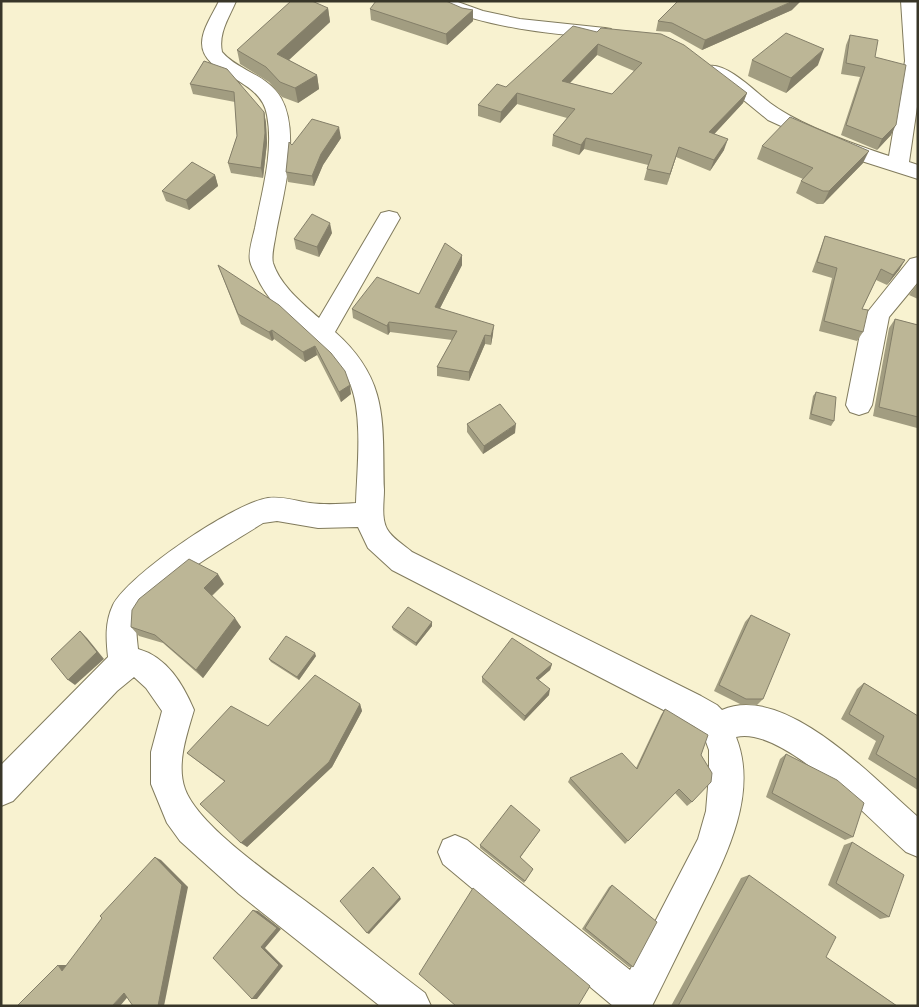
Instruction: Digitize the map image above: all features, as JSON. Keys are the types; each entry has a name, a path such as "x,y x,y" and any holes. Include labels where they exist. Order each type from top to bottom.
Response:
{"street":[{"path":"228,1 212,34 210,45 213,55 219,61 258,82 268,91 276,112 278,150 261,261 266,275 278,292 344,356 358,374 363,386 368,406 370,515 374,533 386,548 402,561 690,706 706,716 717,729 726,750 726,774 722,811 713,844 634,1002 455,852"},
{"path":"439,1 469,13 536,26 619,33"},
{"path":"898,166 914,62 910,1"},
{"path":"701,60 775,116 848,148 918,172"},
{"path":"321,335 389,218"},
{"path":"859,405 872,334 878,314 900,290 918,265"},
{"path":"124,664 122,630 124,614 129,604 180,561 254,514 267,509 283,508 311,515 370,515"},
{"path":"1,789 106,680 124,664 133,662 140,664 156,676 178,710 165,754 166,776 170,796 186,822 230,865 412,1006"},
{"path":"717,729 737,720 747,720 789,732 817,750 918,840"}],"building":[{"path":"291,1 312,1 328,8 277,54 317,75 295,88 280,82 266,67 237,50"},
{"path":"376,1 446,1 462,8 473,10 446,34 370,9"},
{"path":"678,1 793,1 705,40 672,23 658,21"},
{"path":"573,26 597,32 601,28 661,34 684,45 747,93 709,132 728,139 714,160 679,147 670,174 647,169 652,155 586,138 581,145 553,135 575,109 517,93 501,112 478,105 497,84 506,87","holes":["598,44 642,63 612,94 562,81"]},
{"path":"786,33 824,49 791,78 752,60"},
{"path":"850,35 878,40 875,57 906,65 896,125 882,139 846,125 865,67 846,63"},
{"path":"204,61 227,69 264,112 265,133 261,168 228,163 237,136 234,92 190,84"},
{"path":"790,117 869,151 829,191 823,191 801,181 813,168 762,146"},
{"path":"312,119 339,127 321,154 312,176 286,172 289,142 292,145"},
{"path":"192,162 215,175 186,200 162,191"},
{"path":"312,214 330,223 317,247 294,239"},
{"path":"825,236 905,260 893,275 881,269 862,309 868,310 863,332 824,321 837,268 817,262"},
{"path":"445,243 462,255 435,307 494,325 491,336 485,335 469,372 437,367 457,331 389,322 387,326 352,309 377,277 419,294"},
{"path":"218,265 279,305 331,353 345,371 350,385 339,392 315,346 303,352 272,330 269,332 238,314"},
{"path":"895,319 918,325 918,417 879,407"},
{"path":"816,392 836,397 834,421 811,414"},
{"path":"500,404 516,424 484,446 467,424"},
{"path":"189,559 218,574 204,588 235,618 196,670 155,635 131,627 132,610 139,599"},
{"path":"408,607 432,622 416,643 392,627"},
{"path":"751,615 790,634 763,699 746,699 719,685"},
{"path":"80,631 97,652 68,680 51,659"},
{"path":"286,636 315,653 297,677 269,659"},
{"path":"512,638 552,664 536,678 550,689 525,716 482,677"},
{"path":"315,675 360,704 329,762 241,843 200,804 225,781 187,753 231,706 268,726"},
{"path":"864,683 918,716 918,780 876,754 884,736 849,714"},
{"path":"665,709 708,735 701,755 712,773 711,782 692,802 679,789 628,841 570,778 622,753 637,769"},
{"path":"786,754 837,780 864,803 853,837 772,793"},
{"path":"511,805 540,830 520,857 533,869 525,881 480,845"},
{"path":"852,842 904,875 889,917 836,883"},
{"path":"155,857 182,885 158,1006 133,1006 124,993 112,1006 17,1006 58,965 62,971 102,918 100,916"},
{"path":"373,867 400,897 367,933 340,901"},
{"path":"749,875 836,937 826,957 897,1006 678,1006"},
{"path":"612,885 657,922 633,967 585,928"},
{"path":"473,888 590,986 578,1006 456,1006 419,974"},
{"path":"253,910 277,928 261,947 279,965 252,999 213,958"}]}
